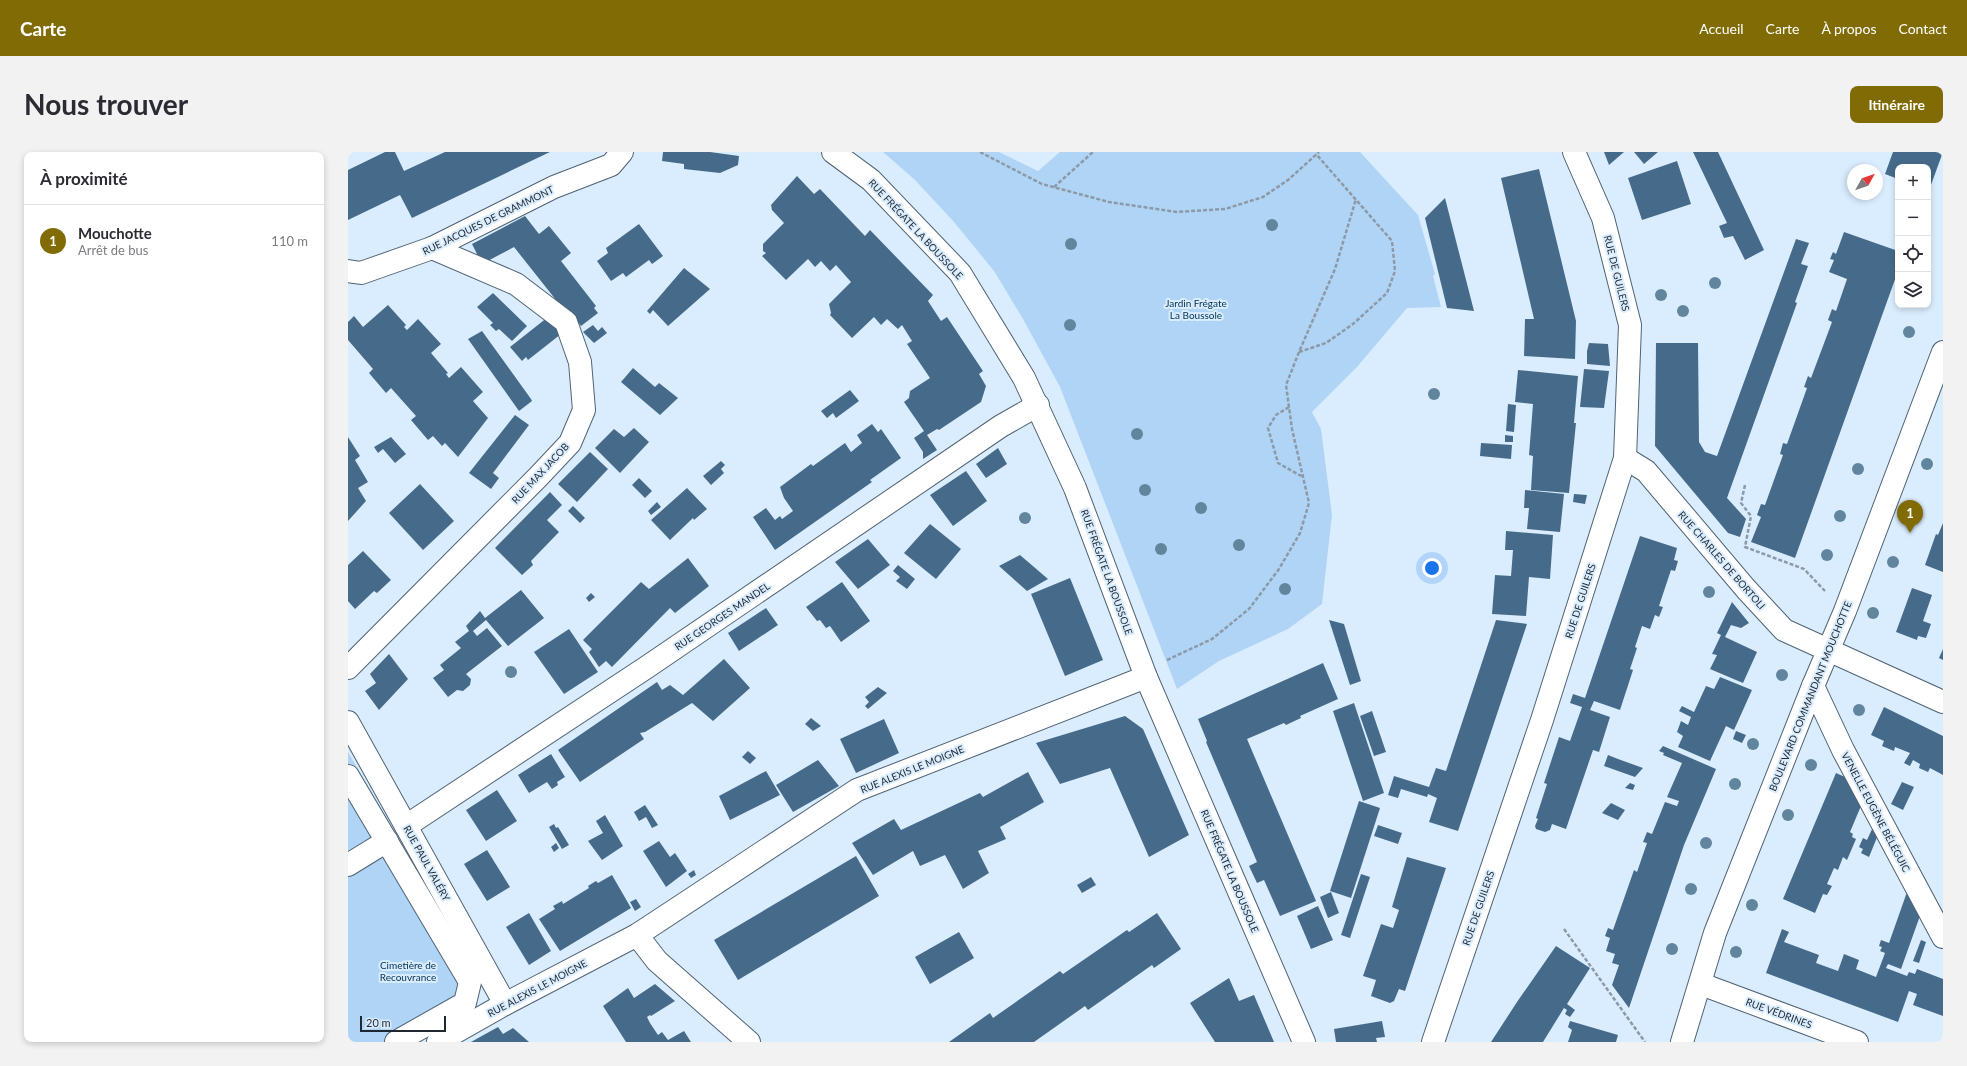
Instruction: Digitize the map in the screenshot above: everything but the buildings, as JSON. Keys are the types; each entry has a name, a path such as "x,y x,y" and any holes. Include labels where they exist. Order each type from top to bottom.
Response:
{"street":[{"name":"RUE JACQUES DE GRAMMONT","path":"348,271 361,273 432,248 554,187 611,165 622,152"},
{"name":"RUE FRÉGATE LA BOUSSOLE","path":"833,152 871,180 960,273 1024,378 1038,405 1075,488 1144,673 1304,1042"},
{"name":"RUE DE GUILERS","path":"1433,1042 1542,720 1625,458 1630,325 1603,218 1574,152"},
{"name":"RUE MAX JACOB","path":"348,668 570,443 584,410 580,362 566,322 516,284 432,248"},
{"name":"BOULEVARD COMMANDANT MOUCHOTTE","path":"1682,1042 1715,933 1813,686 1845,611 1943,352"},
{"name":"RUE GEORGES MANDEL","path":"406,826 647,667 1001,426 1038,405"},
{"name":"RUE CHARLES DE BORTOLI","path":"1625,458 1646,471 1784,630 1943,702"},
{"name":"RUE ALEXIS LE MOIGNE","path":"438,1042 505,1004 637,935 857,790 1144,673"},
{"name":"VENELLE EUGÈNE BÉLÉGUIC","path":"1813,686 1843,750 1943,937"},
{"name":"RUE PAUL VALÉRY","path":"348,722 505,1004"},
{"path":"348,776 470,982 465,1003 396,1042"},
{"path":"348,865 387,841"},
{"path":"637,935 657,961 749,1042"},
{"name":"RUE VÉDRINES","path":"1700,984 1857,1042"}],"path":[{"path":"980,152 1042,184 1109,202 1177,212 1224,209 1263,197 1288,180 1317,153 1392,240 1395,271 1387,293 1353,324 1326,343 1299,352"},
{"path":"1054,187 1093,152"},
{"path":"1144,673 1212,639 1249,609 1279,569 1300,533 1309,503 1292,429 1286,385 1335,269 1356,199"},
{"path":"1289,407 1276,416 1268,428 1278,463 1291,472 1304,477"},
{"path":"1745,485 1741,503 1751,516 1744,547 1804,569 1845,611"},
{"path":"1564,929 1645,1042"}],"green space":[{"name":"Jardin Frégate La Boussole","path":"883,152 999,152 1038,171 1060,152 1360,152 1418,215 1435,274 1433,276 1441,307 1407,308 1357,367 1312,412 1321,429 1332,515 1322,604 1288,629 1219,661 1177,689 1060,387 1023,319 994,271 954,222 915,180"},
{"name":"Cimetière de Recouvrance","path":"348,752 479,974 469,1006 406,1042 348,1042"}],"place":[{"name":"Mouchotte","path":"1910,533"}]}
